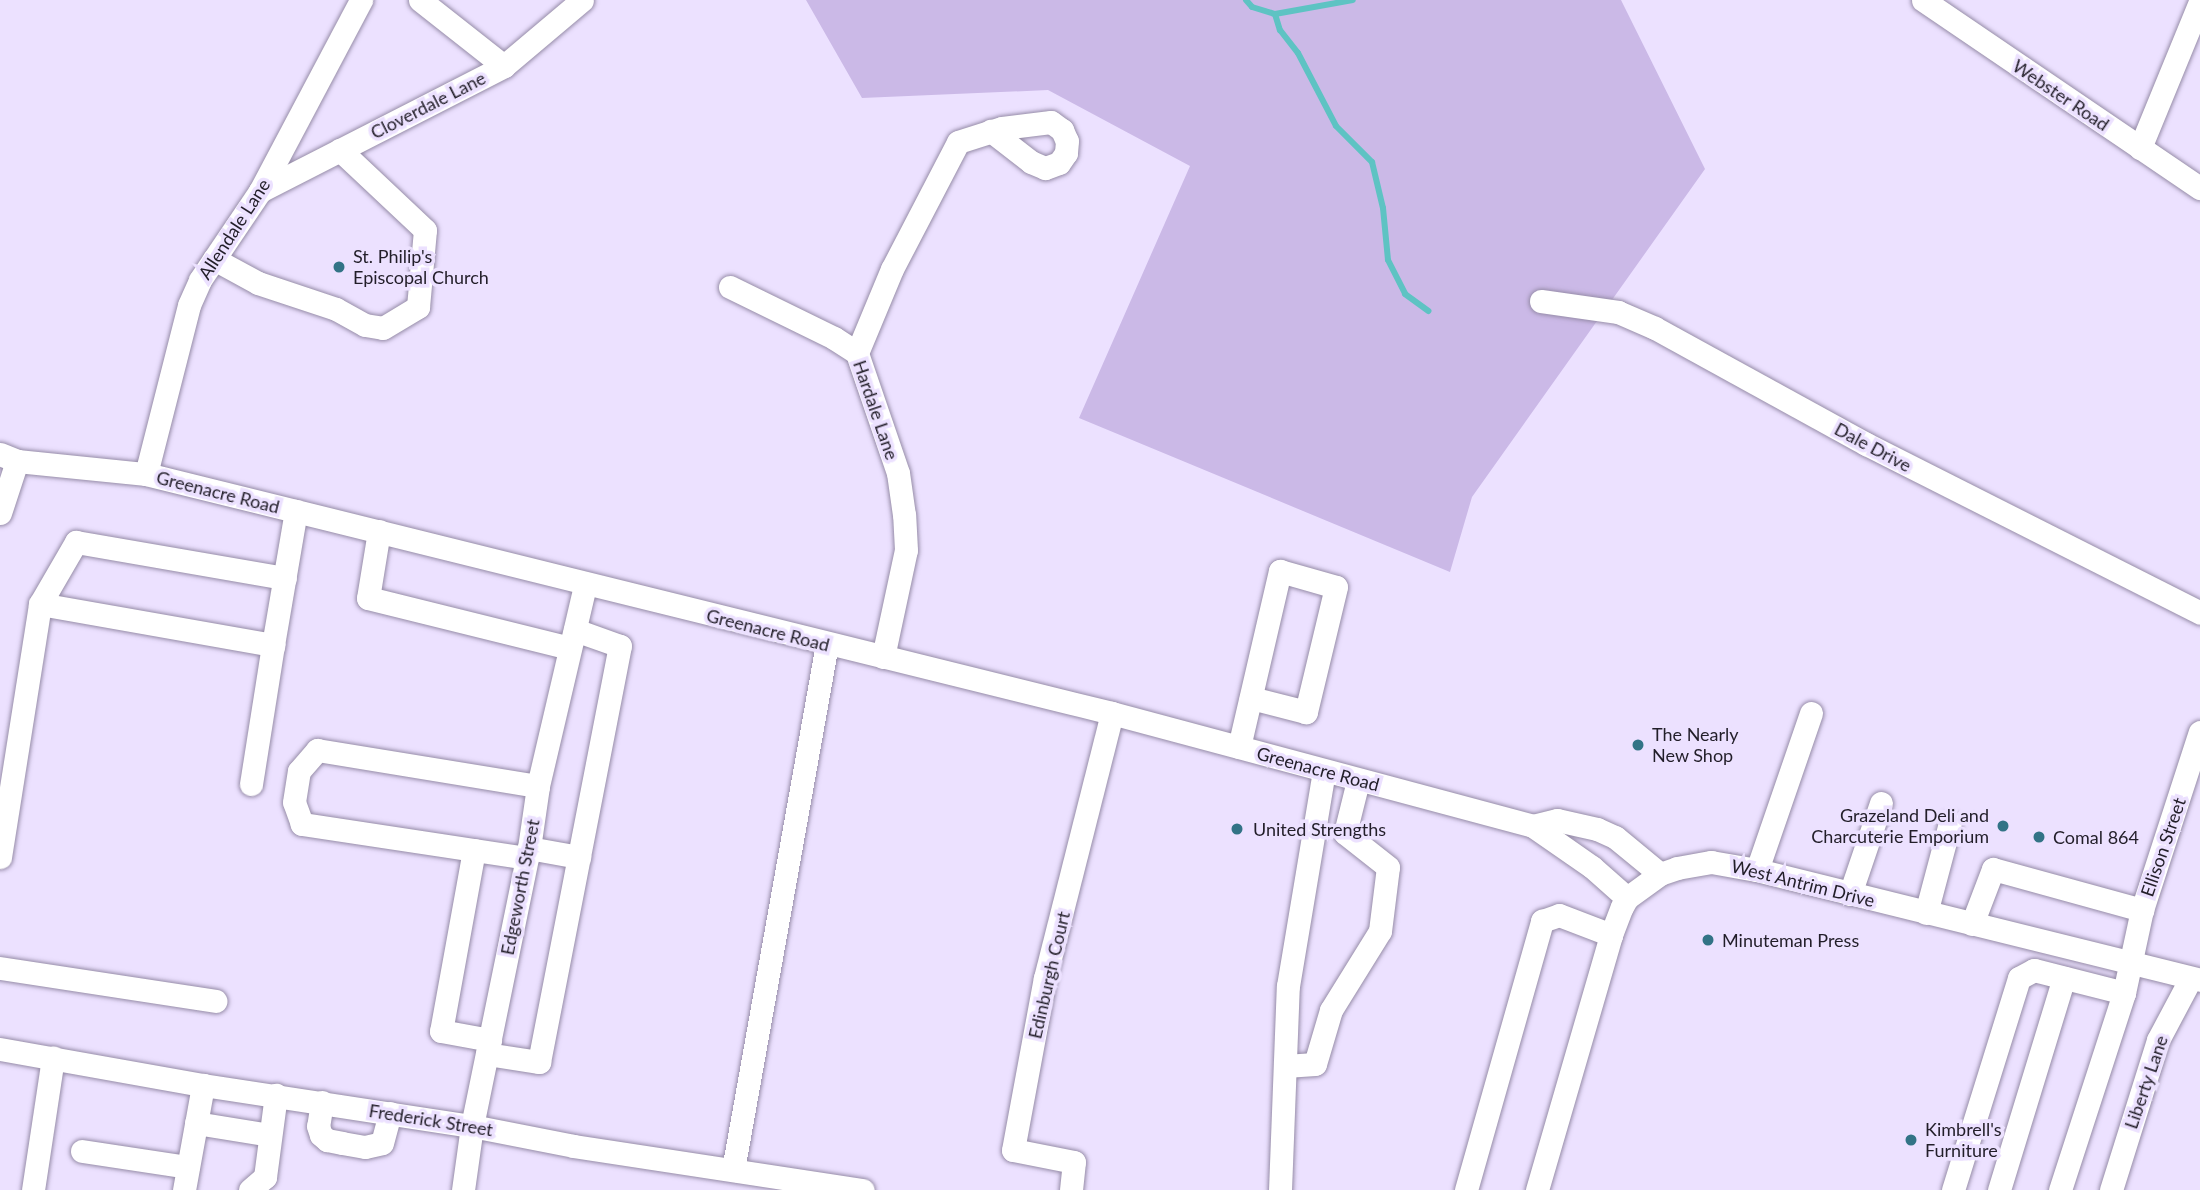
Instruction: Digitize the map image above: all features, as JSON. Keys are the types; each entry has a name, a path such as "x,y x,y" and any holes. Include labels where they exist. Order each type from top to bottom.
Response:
{"street":[{"name":"Allendale Lane","path":"146,474 189,305 214,259 260,191 361,0"},
{"path":"420,0 504,66"},
{"name":"Cloverdale Lane","path":"260,191 504,66 582,0"},
{"name":"Webster Road","path":"1923,0 2200,188"},
{"path":"2140,148 2200,2"},
{"name":"Hardale Lane","path":"883,657 906,550 904,516 898,473 857,353 892,269 958,142 991,131"},
{"path":"214,259 258,284 336,309 365,325 383,328 418,307 425,230 340,150"},
{"path":"730,287 834,338 857,353"},
{"name":"Dale Drive","path":"1541,301 1618,312 1655,328 1866,444 2200,613"},
{"path":"0,513 9,457"},
{"name":"Greenacre Road","path":"9,457 146,474 585,585 1112,713 1533,827 1592,867 1627,898"},
{"path":"251,784 296,511"},
{"path":"379,531 368,598 572,639 620,646 539,1062 441,1031 474,850"},
{"path":"0,857 6,774 40,604 76,542 285,578"},
{"path":"1239,747 1280,571 1336,587 1306,712 1251,698"},
{"name":"Edgeworth Street","path":"463,1190 472,1126 528,853 538,786 585,585"},
{"path":"40,604 273,645"},
{"path":"733,1170 827,644"},
{"name":"Edinburgh Court","path":"1071,1190 1074,1162 1013,1150 1045,978 1112,713"},
{"path":"1757,870 1811,713"},
{"name":"Ellison Street","path":"2060,1190 2124,993 2142,910 2200,732"},
{"path":"538,786 317,750 299,771 294,802 302,824 474,850 579,857"},
{"path":"1280,1190 1288,986 1324,772"},
{"path":"1285,1066 1315,1064 1331,1010 1380,931 1388,867 1345,833 1358,781"},
{"path":"1850,894 1881,803"},
{"name":"Greenacre Road","path":"1533,827 1557,820 1597,829 1615,837 1660,874"},
{"path":"1926,913 1950,823"},
{"name":"West Antrim Drive","path":"1627,898 1660,874 1676,868 1711,862 1757,870 2195,979"},
{"path":"1972,924 1993,869 2142,910"},
{"path":"1537,1190 1611,935 1627,898"},
{"path":"1466,1190 1542,921 1559,915 1611,935"},
{"path":"1953,1190 2020,978 2034,970 2043,941"},
{"path":"0,968 215,1001"},
{"path":"2034,970 2124,993"},
{"path":"1999,1190 2064,978"},
{"name":"Liberty Lane","path":"2111,1190 2158,1040 2195,979"},
{"name":"Frederick Street","path":"0,1049 203,1085 472,1126 574,1146 863,1190"},
{"path":"33,1190 53,1057"},
{"path":"184,1190 203,1085"},
{"path":"250,1190 265,1177 276,1095"},
{"path":"321,1102 318,1126 321,1135 327,1140 342,1143 365,1147 382,1143 390,1114"},
{"path":"196,1123 270,1135"},
{"path":"82,1151 188,1167"}],"shaded area":[{"path":"806,0 1621,0 1705,169 1472,497 1450,572 1079,418 1190,166 1048,90 862,98"}],"waterway":[{"path":"1246,0 1252,7 1275,14 1353,0"},
{"path":"1275,14 1280,30 1298,53 1336,126 1372,162 1383,208 1388,260 1405,294 1428,311"}],"place":[{"name":"St. Philip's Episcopal Church","path":"339,267"},
{"name":"The Nearly New Shop","path":"1638,745"},
{"name":"Grazeland Deli and Charcuterie Emporium","path":"2003,826"},
{"name":"United Strengths","path":"1237,829"},
{"name":"Comal 864","path":"2039,837"},
{"name":"Minuteman Press","path":"1708,940"},
{"name":"Kimbrell's Furniture","path":"1911,1140"}]}
